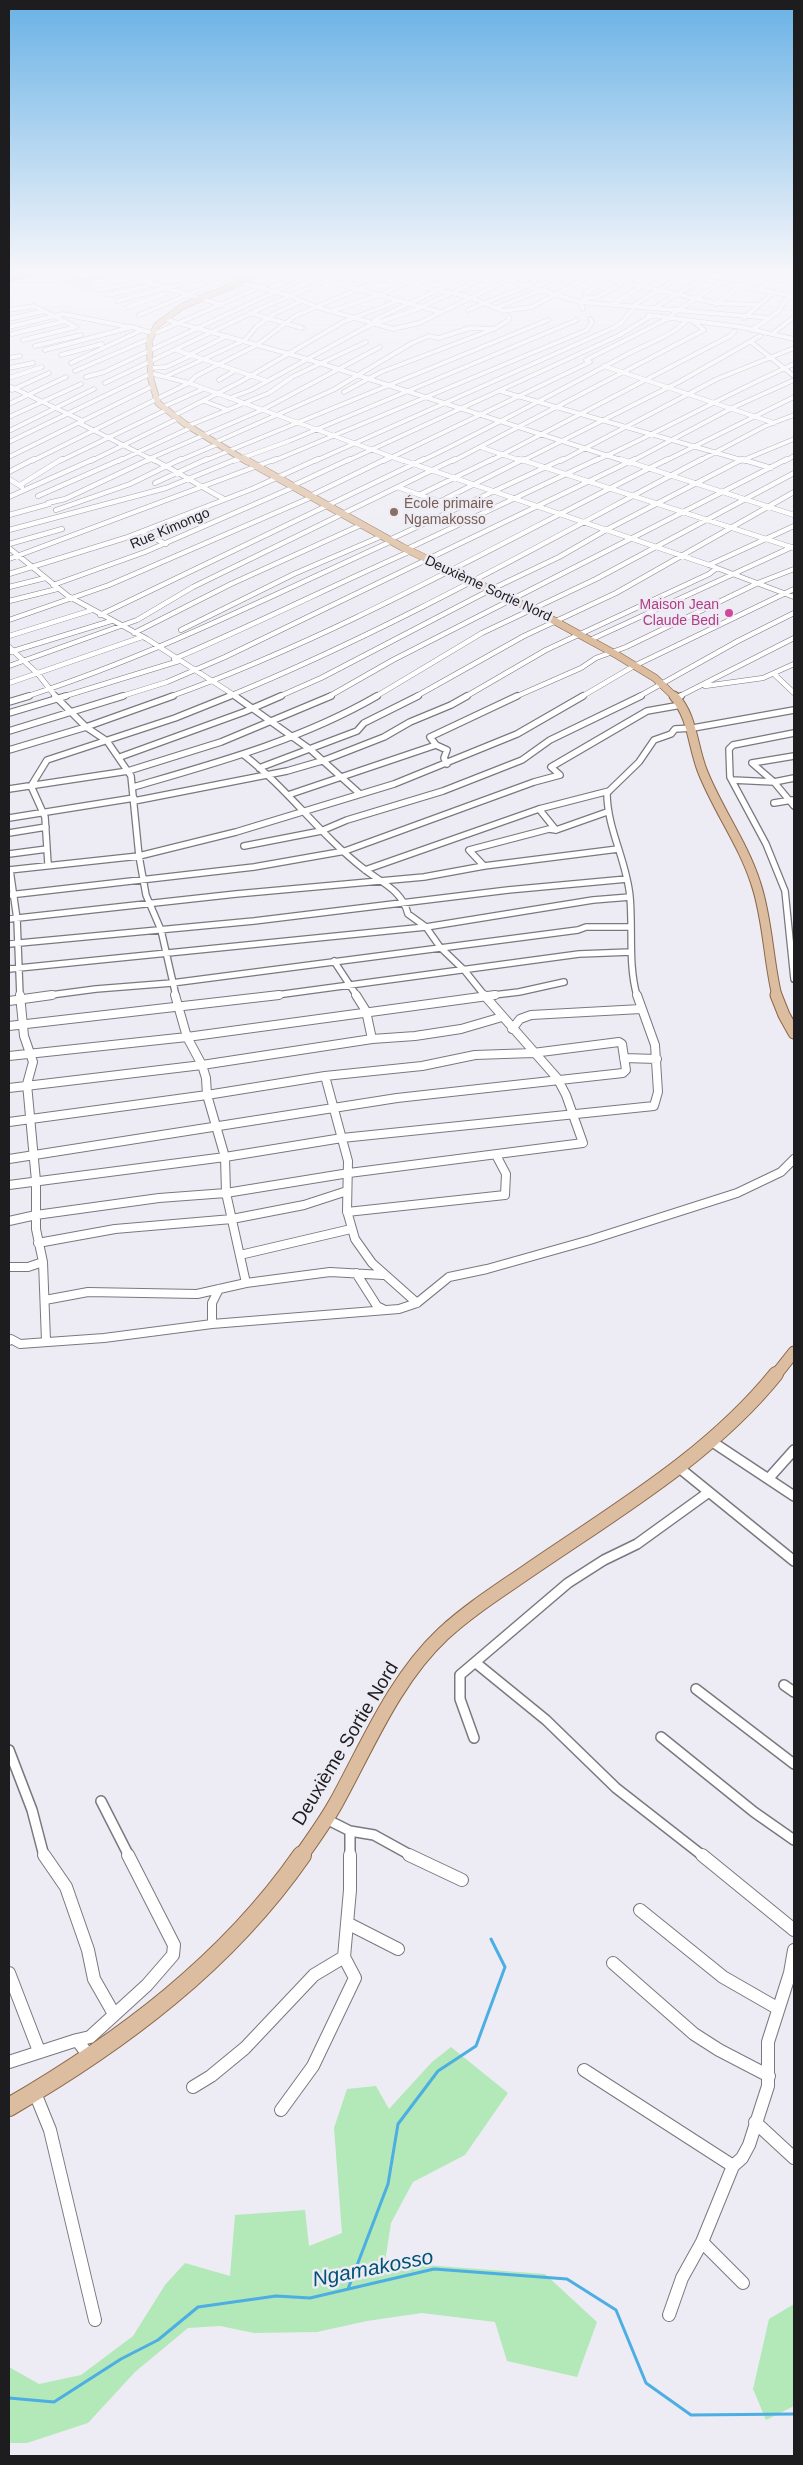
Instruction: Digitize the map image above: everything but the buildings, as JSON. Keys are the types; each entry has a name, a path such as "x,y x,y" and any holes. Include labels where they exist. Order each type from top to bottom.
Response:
{"main road":[{"path":"152,389 155,400"},
{"name":"Deuxième Sortie Nord","path":"155,400 189,427 275,478 428,560 534,609 660,682 676,698 693,728 702,770 756,883 768,946 773,989 782,1012 794,1033"},
{"name":"Deuxième Sortie Nord","path":"9,2107 35,2093 92,2055 152,2011 230,1940 275,1889 326,1819 395,1694 434,1644 484,1602 711,1441 768,1386 794,1352"}],"street":[{"path":"16,389 57,407 91,430 122,446 137,451 180,472 188,480 224,499"},
{"path":"9,404 41,389"},
{"path":"9,417 69,389"},
{"path":"11,429 94,389"},
{"path":"9,442 68,414 113,389"},
{"path":"9,457 147,389"},
{"path":"9,472 177,389"},
{"path":"203,389 475,486 709,565 794,597"},
{"path":"20,485 53,464 203,389"},
{"path":"9,497 122,446 226,389"},
{"path":"230,398 250,389"},
{"path":"38,496 62,487 275,389"},
{"path":"9,515 65,499 203,435 262,410 300,389"},
{"path":"56,510 130,484 332,389"},
{"path":"344,392 349,389"},
{"path":"155,483 228,450 379,389"},
{"path":"399,389 793,513"},
{"path":"9,530 63,517 188,480 240,458 289,441 413,389"},
{"path":"9,559 75,533 204,488 444,389"},
{"path":"9,574 141,532 224,499 474,389"},
{"name":"Rue Kimongo","path":"9,601 55,587 166,544 504,389"},
{"path":"9,620 156,566 185,551 311,496 535,389"},
{"path":"100,615 500,421 562,389"},
{"path":"9,666 122,627 193,587 400,488 593,389"},
{"path":"419,494 504,454 628,389"},
{"path":"439,502 475,486 662,389"},
{"path":"676,389 774,422"},
{"path":"9,702 137,658 195,634 225,620 245,607 388,539 547,468 696,389"},
{"path":"9,713 58,700 177,660 564,474 608,455 741,389"},
{"path":"9,731 167,682 193,668 225,657 539,507 771,389"},
{"path":"500,391 770,468"},
{"path":"9,750 86,727 213,683 377,608 649,468 696,447 794,397"},
{"path":"204,401 228,410"},
{"path":"777,407 784,410"},
{"path":"48,864 44,811 33,795 31,786 47,760 51,757 107,741 232,696 288,672 418,610 774,422 793,414"},
{"path":"11,429 24,434"},
{"path":"120,758 251,709 321,678 492,588 560,557 606,530 696,484 744,460 794,439"},
{"path":"480,447 731,529 793,547"},
{"path":"9,789 128,771 221,742 271,721 350,687 393,660 505,605 512,598 794,456"},
{"path":"765,472 783,478"},
{"path":"133,787 244,755 371,699 482,633 502,626 708,521 794,472"},
{"path":"10,481 38,496 63,517"},
{"path":"400,488 458,508"},
{"path":"259,768 357,731 364,724 454,677 524,636 558,622 608,597 794,492"},
{"path":"134,633 239,580 360,525"},
{"path":"709,565 794,526"},
{"path":"62,528 9,546 55,587 193,668 292,735 308,750 325,760 360,794"},
{"path":"141,532 166,544"},
{"path":"181,630 301,570 388,539"},
{"path":"590,640 793,547"},
{"path":"9,818 44,811 134,799 270,775 325,760 384,737 410,722 444,710 546,650 709,574 717,568"},
{"path":"447,764 444,758 447,750 436,745 430,737 561,675 581,668 611,652 626,647 758,583 794,569"},
{"path":"9,587 45,578"},
{"path":"46,1342 44,1329 43,1262 38,1243 36,1181 27,1084 33,1067 24,1043 24,1024 18,968 19,942 9,870 48,864 139,856 236,832 360,794 447,764 517,734 634,666 794,589"},
{"path":"9,636 92,610"},
{"path":"244,846 321,831 347,820 443,791 522,760 550,740 646,693 660,682 686,671 738,641 794,613"},
{"path":"11,652 111,621"},
{"path":"9,683 142,637"},
{"path":"676,698 794,638"},
{"path":"9,647 11,652 38,674 58,700 86,727 107,741 128,771 133,787 143,880 149,903 161,930 178,1008 188,1037 202,1065 207,1095 218,1126 225,1157 226,1194 246,1282"},
{"path":"695,688 754,680 774,674 794,664"},
{"path":"774,674 794,693"},
{"path":"12,895 284,863 345,852 534,782 560,775 560,772 551,767 647,711 681,705"},
{"path":"9,1185 225,1157 342,1138 654,1106 658,1092 657,1059 653,1039 641,1009 632,977 630,896 627,879 607,812 606,797 609,791 639,762 654,740 669,735 676,729 693,728 794,710"},
{"path":"794,733 731,746 729,774 766,844 785,891 794,979"},
{"path":"288,794 436,745"},
{"path":"9,1222 36,1215 159,1198 226,1194 349,1173 580,1144 583,1140 571,1115 566,1095 556,1078 512,1029 465,971 440,947 426,927 408,914 404,902 384,881 365,870 321,831 270,775 244,755"},
{"path":"793,802 752,762 794,756"},
{"path":"732,780 774,782 794,778"},
{"path":"365,870 538,809 609,791"},
{"path":"774,803 793,802"},
{"path":"538,809 556,830"},
{"path":"484,866 469,850 550,829 556,830 607,812"},
{"path":"9,833 46,827"},
{"path":"9,854 47,849"},
{"path":"9,919 149,903 424,877 484,866 618,850"},
{"path":"9,944 254,921 404,902 627,879"},
{"path":"9,969 426,927 593,900 630,896"},
{"path":"9,1001 578,930 586,927 631,927"},
{"path":"9,1026 178,1008 465,971 578,954 631,952"},
{"path":"334,961 366,1011 372,1039"},
{"path":"9,1056 188,1037 484,996 564,982"},
{"path":"512,1029 520,1019 531,1015 641,1009"},
{"path":"9,1088 27,1084 202,1065 313,1050 372,1039 415,1036 461,1029 502,1017"},
{"path":"9,1122 207,1095 324,1076 422,1066 476,1055 533,1053 619,1042 622,1044 626,1070 623,1073 556,1078 531,1084 387,1099 9,1159"},
{"path":"624,1058 657,1059"},
{"path":"324,1076 342,1138 349,1173 346,1191 346,1212 359,1249 383,1275 417,1302"},
{"path":"346,1212 505,1195 508,1182 506,1170 496,1155"},
{"path":"9,1341 11,1339 20,1344 104,1338 212,1324 406,1308 417,1302 449,1277 487,1269 590,1240 707,1201 737,1193 785,1169 794,1159"},
{"path":"38,1243 115,1229 232,1220 304,1205 346,1191"},
{"path":"240,1255 351,1229"},
{"path":"9,1267 28,1267 43,1262"},
{"path":"45,1300 88,1292 193,1295 246,1282 330,1272 383,1275"},
{"path":"356,1273 377,1306 386,1310"},
{"path":"212,1324 212,1303 219,1289"},
{"path":"711,1441 794,1496"},
{"path":"769,1478 794,1450"},
{"path":"677,1466 794,1561"},
{"path":"474,1738 459,1698 457,1685 460,1675 577,1577 604,1560 637,1544 709,1492"},
{"path":"476,1663 546,1720 616,1788 655,1817 794,1930"},
{"path":"784,1685 794,1692"},
{"path":"696,1690 794,1764"},
{"path":"661,1736 754,1812 794,1840"},
{"path":"9,1750 32,1810 44,1857 66,1887 88,1950 94,1978 114,2014"},
{"path":"9,2062 39,2051 90,2037 147,1985 173,1955 174,1945 101,1802"},
{"path":"326,1819 350,1832 374,1835 418,1860 462,1880"},
{"path":"281,2110 312,2066 354,1981 354,1975 344,1957 350,1890 350,1832"},
{"path":"640,1910 712,1969 757,1999 777,2008"},
{"path":"347,1923 398,1949"},
{"path":"669,2315 682,2278 702,2242 733,2166 742,2158 749,2145 769,2076 768,2042 777,2008 790,1973 794,1950"},
{"path":"193,2087 245,2048 314,1975 344,1957"},
{"path":"613,1963 694,2034 719,2050 769,2076"},
{"path":"9,1973 39,2051"},
{"path":"77,2040 86,2052 92,2055"},
{"path":"584,2070 733,2166"},
{"path":"35,2093 50,2130 95,2320"},
{"path":"755,2122 794,2158"},
{"path":"702,2242 744,2283"}],"green space":[{"path":"451,2047 508,2093 465,2155 413,2182 391,2223 385,2262 545,2274 597,2322 577,2377 507,2361 495,2322 422,2313 367,2321 317,2332 254,2333 220,2326 188,2328 135,2372 88,2423 27,2443 9,2443 9,2367 39,2384 81,2375 133,2336 165,2285 185,2263 230,2276 235,2215 305,2210 309,2246 342,2233 334,2128 347,2089 376,2086 389,2109 432,2062"},
{"path":"794,2304 794,2406 766,2420 753,2389 769,2319"}],"waterway":[{"path":"348,2289 388,2184 398,2124 438,2071 476,2046 505,1967 491,1939"},
{"name":"Ngamakosso","path":"9,2398 54,2402 121,2359 158,2340 198,2307 276,2296 310,2298 434,2269 567,2279 616,2310 646,2383 691,2415 794,2414"}],"place":[{"name":"École primaire Ngamakosso","path":"394,512"},
{"name":"Maison Jean Claude Bedi","path":"729,613"}]}
